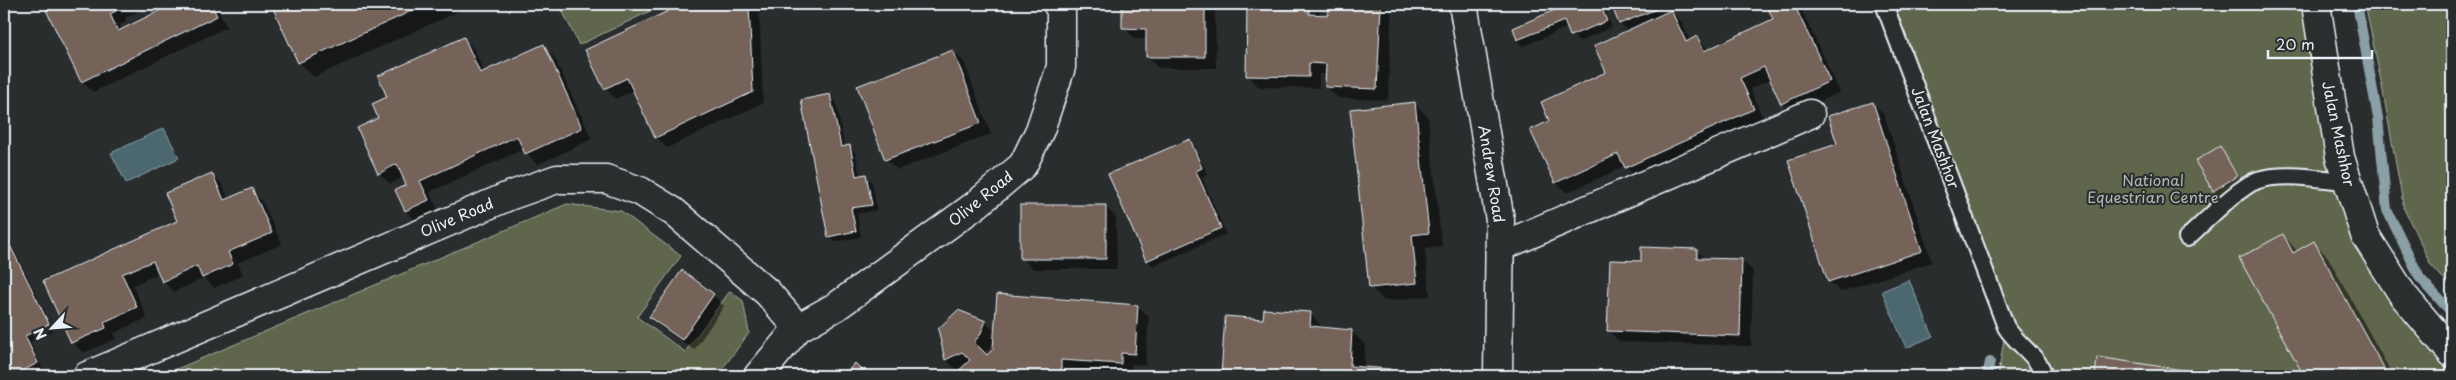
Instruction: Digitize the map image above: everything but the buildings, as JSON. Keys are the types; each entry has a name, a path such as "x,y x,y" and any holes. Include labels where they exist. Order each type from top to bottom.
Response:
{"street":[{"name":"Olive Road","path":"758,376 798,328 837,306 977,204 1024,164 1040,130 1061,67 1061,10 1057,4"},
{"name":"Andrew Road","path":"1463,4 1500,218 1498,376"},
{"name":"Jalan Mashhor","path":"2316,4 2327,81 2346,181 2365,235 2404,295 2452,353"},
{"path":"1500,247 1810,114"},
{"name":"Olive Road","path":"87,376 509,196 557,179 606,179 640,191 665,206 768,293 798,328"}],"lane":[{"name":"Jalan Mashhor","path":"1884,4 2006,328 2018,344 2042,368 2044,376"},
{"path":"2187,238 2246,185 2259,180 2285,177 2346,181"}],"green space":[{"path":"559,4 665,4 579,45"},
{"name":"National Equestrian Centre","path":"1883,4 2313,4 2370,238 2452,356 2452,376 1998,376 2006,327"},
{"path":"2365,4 2452,4 2452,288 2431,265 2404,209"},
{"path":"567,204 621,211 681,256 637,317 685,352 730,291 743,301 749,333 717,376 160,376"}],"water":[{"path":"164,128 179,158 126,183 111,153"},
{"path":"1909,280 1933,336 1906,348 1882,291"}],"waterway":[{"path":"2357,4 2378,118 2387,210 2420,278 2452,313"},
{"path":"1987,376 1990,362"}]}
